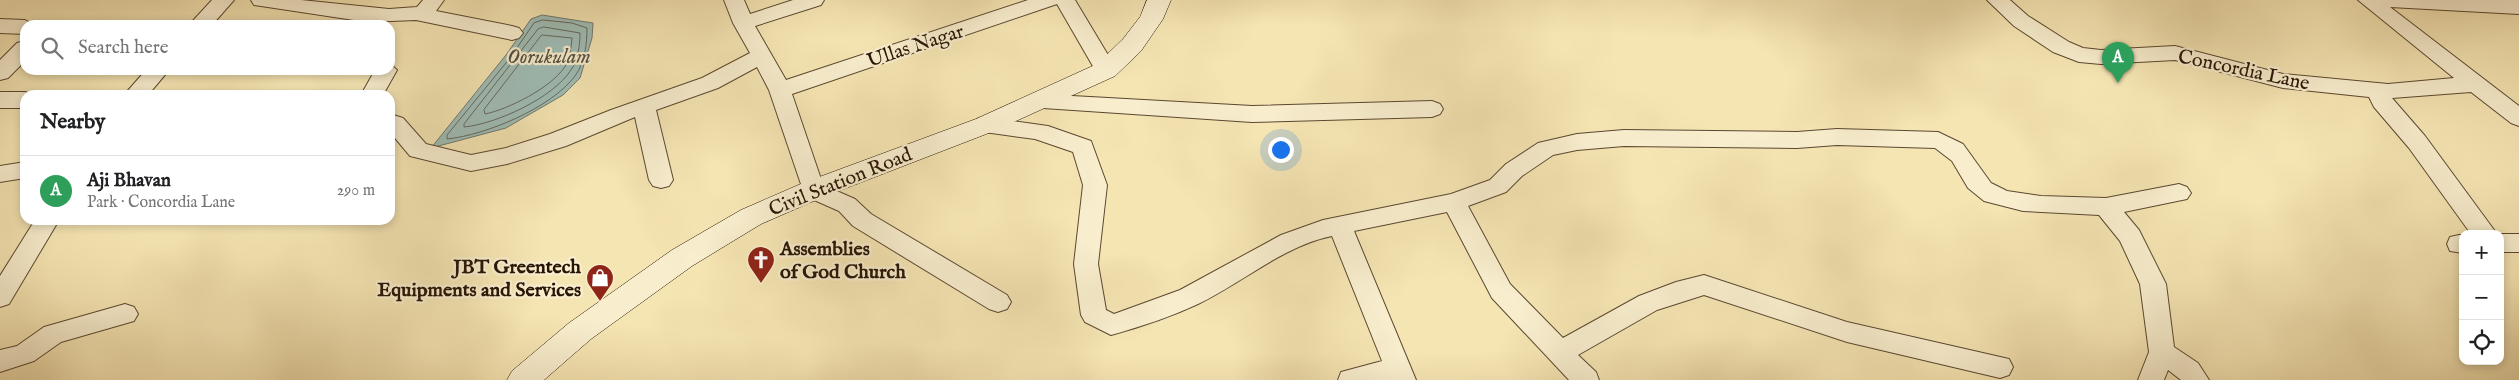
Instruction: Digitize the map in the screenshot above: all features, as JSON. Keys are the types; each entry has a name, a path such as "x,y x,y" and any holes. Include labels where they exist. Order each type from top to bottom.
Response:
{"main road":[{"name":"Civil Station Road","path":"523,380 580,331 682,258 751,217 813,190 984,125 1106,70 1132,45 1151,19 1159,0"}],"street":[{"path":"205,20 224,0"},
{"path":"261,0 373,7 512,33"},
{"path":"417,14 424,12 434,0"},
{"path":"734,0 743,23 780,90 813,190 847,205 862,220 998,302"},
{"path":"743,23 814,0"},
{"name":"Ullas Nagar","path":"780,90 1049,0"},
{"path":"1065,0 1106,70"},
{"name":"Concordia Lane","path":"1997,0 2021,21 2061,48 2079,54 2102,57 2175,53 2283,82 2388,91 2476,84"},
{"path":"2368,0 2519,118"},
{"path":"2375,0 2519,7"},
{"path":"0,26 20,26"},
{"path":"0,74 20,53"},
{"path":"395,123 418,150 471,162 507,156 558,140 644,106 710,83 762,56"},
{"path":"140,90 153,75"},
{"path":"375,90 383,75"},
{"path":"2388,91 2380,95 2382,102 2417,142 2482,230"},
{"path":"2494,99 2519,99"},
{"path":"0,100 20,100"},
{"path":"1036,102 1252,114 1432,109"},
{"path":"644,106 661,180"},
{"path":"984,125 1020,127 1068,139 1083,147 1095,185 1086,264 1091,305 1094,315 1110,325 1136,318 1189,297 1290,241 1323,229 1454,202 1498,186 1514,170 1546,149 1577,142 1624,138 1797,140 1837,137 1938,140 1953,146 1959,151 1982,188 1989,195 2011,201 2106,207 2179,193"},
{"path":"0,174 20,171"},
{"path":"1454,202 1501,291 1586,380"},
{"path":"2106,207 2130,236 2153,284 2162,352 2151,380"},
{"path":"0,297 44,225"},
{"path":"1340,226 1400,374 1351,380"},
{"path":"2504,243 2519,243"},
{"path":"1559,352 1665,296 1684,288 1704,285 1847,332 2003,365"},
{"path":"0,362 25,354 53,334 126,314"},
{"path":"2162,352 2198,377"}],"water":[{"name":"Oorukulam","path":"542,15 593,23 592,38 580,78 563,95 506,128 431,148 506,55 531,19"}],"place":[{"name":"Aji Bhavan","path":"2118,83"},
{"name":"Assemblies of God Church","path":"761,284"},
{"name":"JBT Greentech Equipments and Services","path":"600,302"}]}
